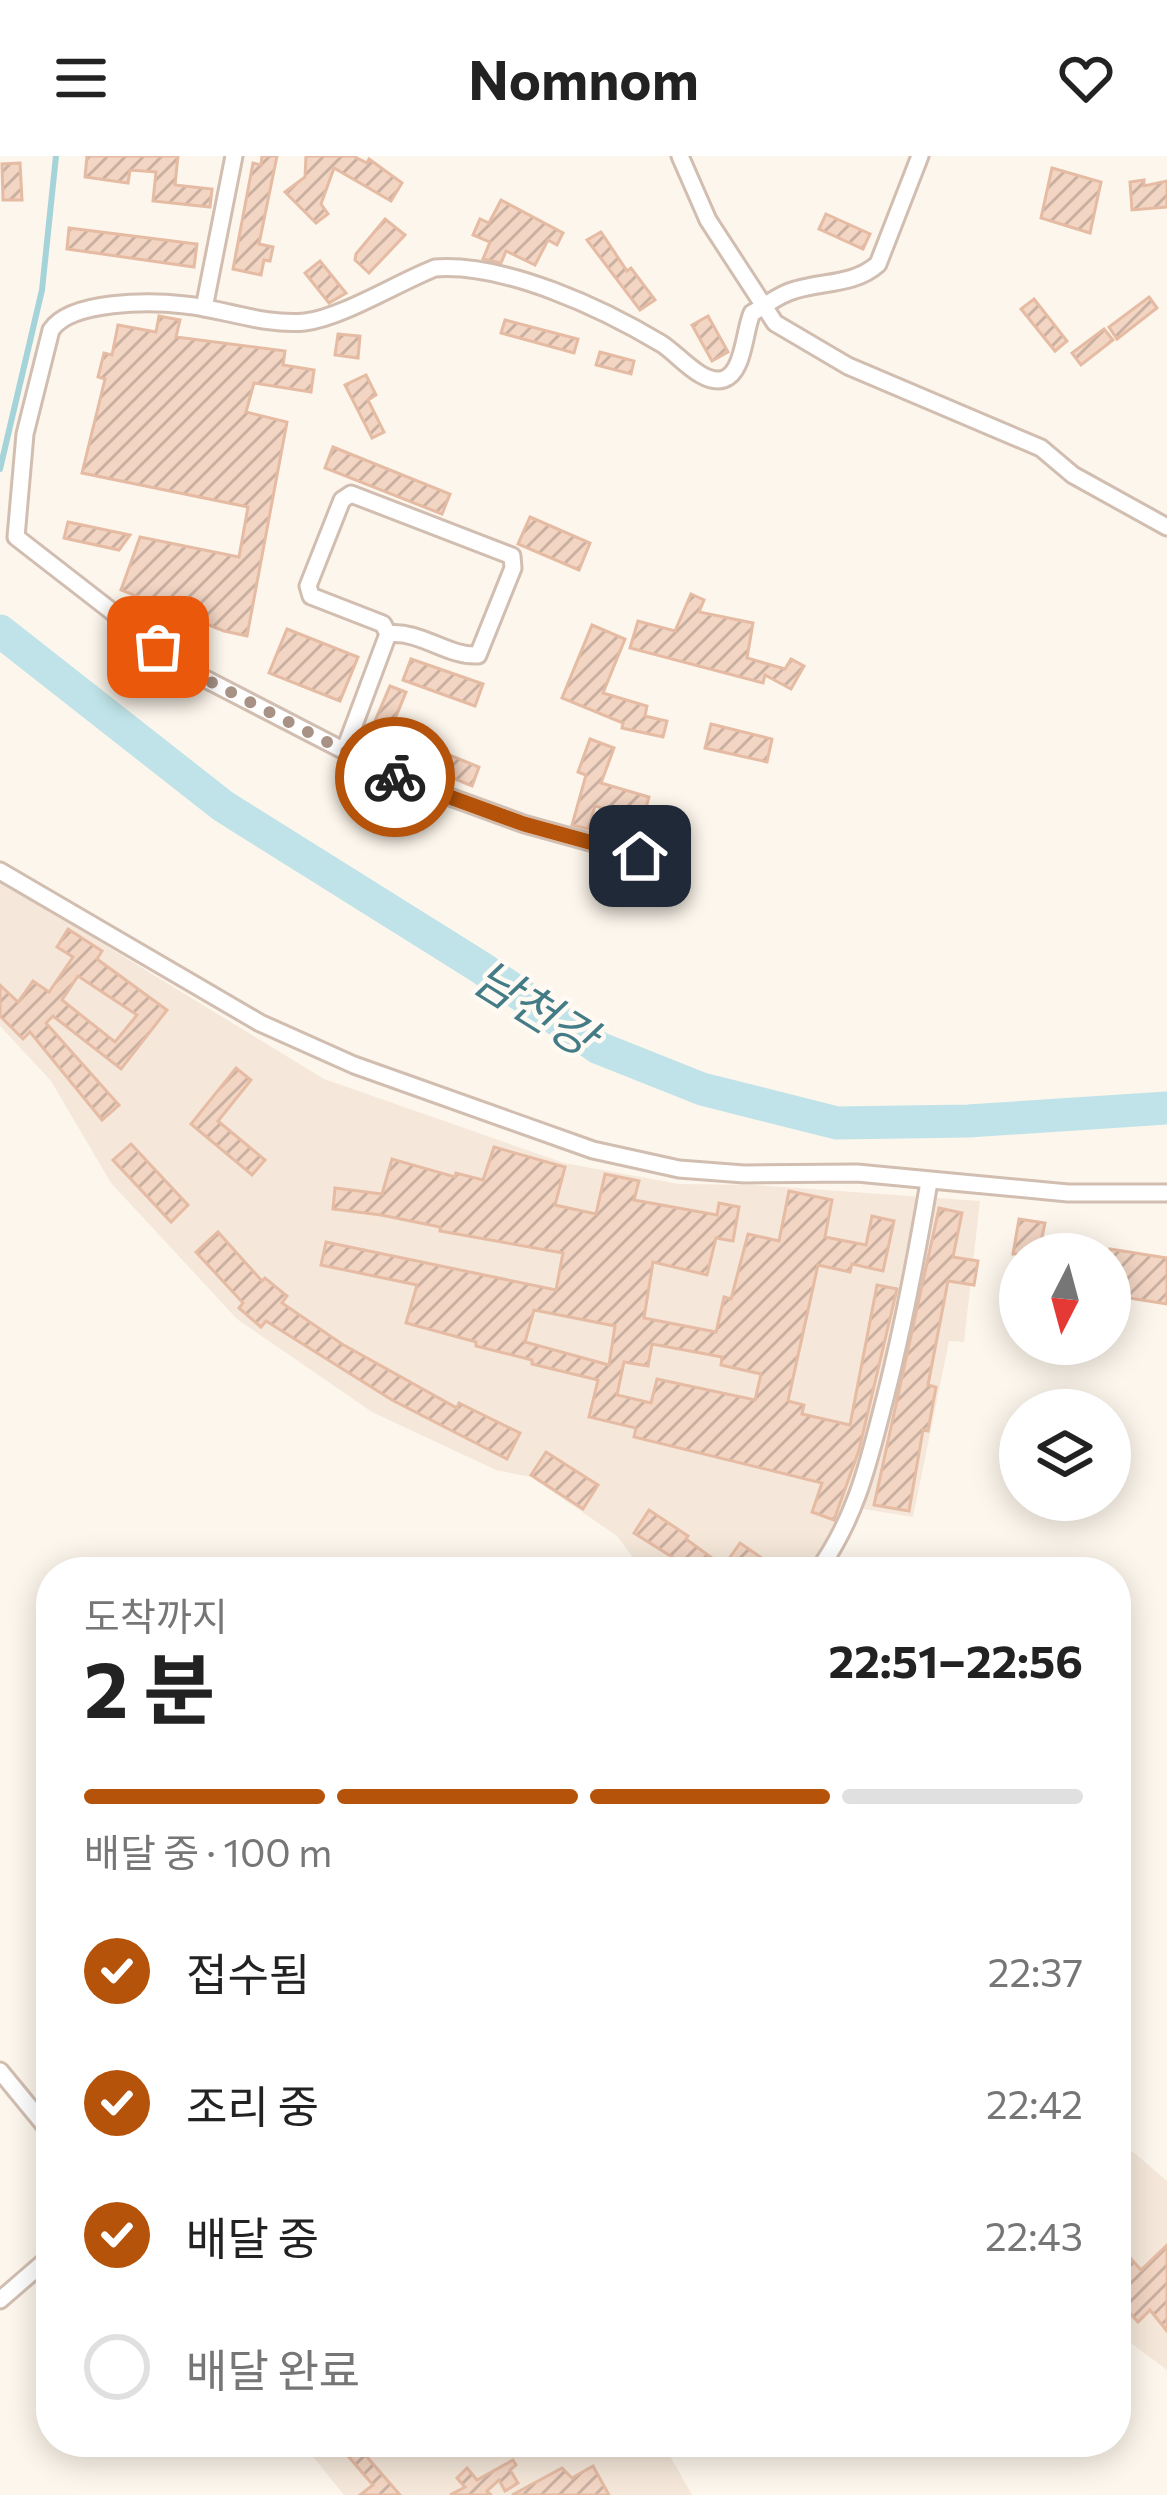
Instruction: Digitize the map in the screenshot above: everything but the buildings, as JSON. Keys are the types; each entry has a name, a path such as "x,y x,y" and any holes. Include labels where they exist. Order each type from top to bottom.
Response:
{"street":[{"path":"680,156 708,220 775,323 848,366 1041,448 1072,475 1167,527"},
{"path":"640,856 395,777 186,669 16,537 21,466 44,348 58,320 78,312 130,304 308,322 435,268 454,266 535,283 634,329 678,355 702,376 718,381 730,376 738,363 749,320 764,306 799,288 866,274 878,264 920,156"},
{"path":"204,308 229,158"},
{"path":"345,749 388,634 383,624 311,596 308,586 342,500 351,494 512,556 513,568 478,655 466,656 404,632 388,634"},
{"path":"0,871 260,1023 354,1065 593,1150 679,1169 744,1174 857,1173 1068,1193 1167,1193"},
{"path":"827,1557 847,1526 872,1460 901,1345 929,1182"},
{"path":"0,2071 36,2115"},
{"path":"0,2300 36,2268"}],"shaded area":[{"path":"0,881 324,1079 564,1163 679,1184 980,1201 964,1342 949,1341 913,1517 851,1507 823,1557 633,1557 617,1536 531,1477 496,1470 372,1412 237,1319 111,1183 51,1081 0,1026"},
{"path":"1131,2152 1167,2181 1167,2370 1131,2343"},
{"path":"313,2457 670,2457 692,2495 344,2495"}],"waterway":[{"path":"0,469 42,290 56,156"},
{"name":"남천강","path":"0,631 223,806 480,967 599,1048 702,1089 837,1123 968,1121 1167,1108"}],"way so far":[{"path":"158,647 186,669 395,777"}],"route":[{"path":"395,777 524,824 640,856"}]}
